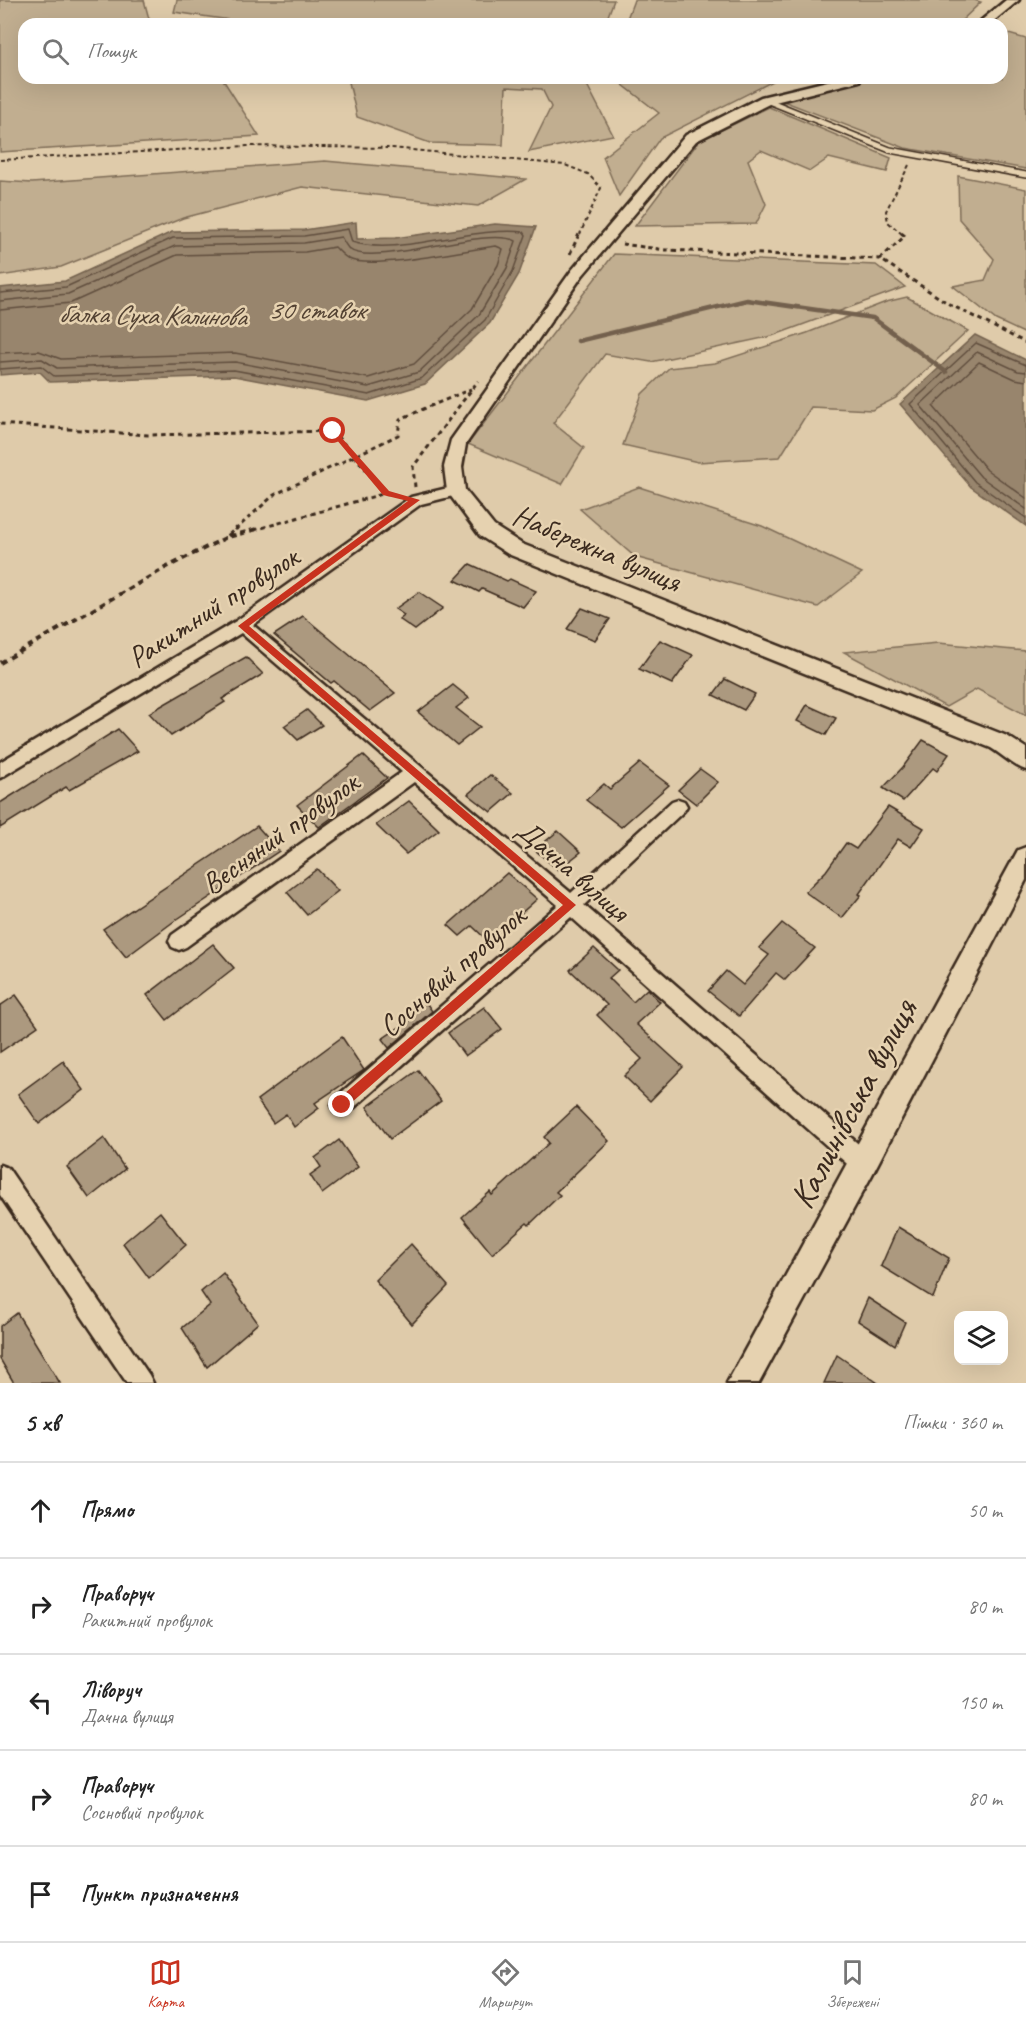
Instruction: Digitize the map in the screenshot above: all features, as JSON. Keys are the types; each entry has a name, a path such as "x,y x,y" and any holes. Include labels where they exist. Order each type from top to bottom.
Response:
{"street":[{"path":"990,18 1013,0"},
{"path":"456,491 453,467 457,444 577,273 691,138 766,100 831,84"},
{"name":"Ракитний провулок","path":"0,771 242,626 416,500 456,491"},
{"name":"Набережна вулиця","path":"456,491 487,531 515,549 999,742 1014,750 1026,761"},
{"name":"Дачна вулиця","path":"242,626 571,905 863,1163"},
{"name":"Весняний провулок","path":"179,941 415,772"},
{"name":"Сосновий провулок","path":"342,1105 571,905 678,806"},
{"name":"Калинівська вулиця","path":"742,1383 863,1163 1026,857"},
{"path":"0,1176 141,1383"}],"lane":[{"path":"766,100 890,150 1026,176"}],"path":[{"path":"0,160 247,146 392,148 565,165 588,174 601,188 578,241 567,260"},
{"path":"880,260 906,236 888,222 886,211 909,164 890,150"},
{"path":"603,242 666,250 880,260 898,268 949,304 1026,343"},
{"path":"0,663 165,568 225,538 386,493 416,500 413,466 479,379"},
{"path":"225,538 274,495 353,454 398,435 400,419 472,388"},
{"path":"0,424 148,435 333,431 386,493"}],"shaded area":[{"path":"0,0 144,0 149,18 18,18 18,84 226,84 259,136 0,152"},
{"path":"177,0 614,0 607,18 216,18 174,12"},
{"path":"634,0 974,0 981,2 964,18 627,18"},
{"path":"1008,34 1026,39 1026,169 905,148 783,101 850,84 1008,84"},
{"path":"349,84 587,84 613,135 529,152 551,107 542,89 506,87 503,145 430,143 357,117"},
{"path":"622,84 767,84 660,138 619,196 603,157 659,113"},
{"path":"769,107 891,158 887,172 829,158 810,171 761,150 748,160 766,204 756,224 635,226 699,141"},
{"path":"325,161 526,179 478,206 302,187 183,218 61,267 0,276 0,181 32,183"},
{"path":"958,176 1026,189 1026,334 996,320 953,286 985,280 994,259 959,219"},
{"path":"614,254 876,265 905,287 772,336 651,362 605,354 553,423 584,448 562,484 468,444"},
{"path":"907,297 968,331 896,398 872,410 811,407 780,457 698,462 623,445 642,394 669,368 715,363 807,333 886,302"},
{"path":"639,487 762,526 862,573 818,607 635,557 580,509"},
{"path":"938,643 1026,651 1026,715 977,689 946,707 844,652"}],"water":[{"name":"30 ставок","path":"356,222 357,239 395,238 495,224 536,227 519,274 490,323 425,384 368,401 234,376 50,382 40,372 0,375 0,288 65,281 172,232 304,230"},
{"path":"975,335 1026,360 1026,526 971,487 900,404"}],"building":[{"path":"470,564 536,591 523,607 482,589 479,592 455,580"},
{"path":"419,592 443,608 415,630 399,619 404,615 395,609"},
{"path":"582,608 610,619 595,640 567,629"},
{"path":"303,616 395,693 370,711 334,681 331,683 274,635"},
{"path":"660,640 693,655 672,684 639,669"},
{"path":"246,657 263,674 222,699 225,702 171,736 149,713"},
{"path":"725,679 755,694 744,710 713,695"},
{"path":"453,685 469,698 456,708 480,727 457,745 418,712"},
{"path":"807,705 836,718 826,735 797,721"},
{"path":"307,710 322,725 298,740 284,726"},
{"path":"118,729 138,751 69,790 66,787 0,828 0,803"},
{"path":"923,740 949,754 937,771 933,768 903,801 883,788 903,767"},
{"path":"363,755 387,778 319,827 297,805"},
{"path":"640,763 669,785 621,827 586,800 604,784 610,789"},
{"path":"700,769 718,782 696,804 678,790"},
{"path":"490,775 513,793 491,812 468,794"},
{"path":"409,801 439,830 406,854 376,825"},
{"path":"888,807 924,828 911,847 898,839 859,894 861,895 842,918 805,892 826,871 846,843 856,849"},
{"path":"257,826 279,851 173,922 126,957 103,929"},
{"path":"558,831 581,852 558,870 535,850"},
{"path":"317,869 338,891 307,915 287,892"},
{"path":"507,873 537,899 489,942 472,926 460,936 448,925"},
{"path":"782,923 815,948 785,980 776,973 739,1016 708,991 726,971 743,985 769,955 759,948"},
{"path":"213,944 234,968 167,1020 147,995"},
{"path":"594,948 618,970 609,978 633,1002 647,989 660,1002 636,1024 683,1067 650,1101 624,1076 642,1059 597,1015 607,1005 570,970"},
{"path":"16,995 38,1026 0,1052 0,1006"},
{"path":"425,1001 432,1011 389,1048 382,1039 413,1018 409,1012"},
{"path":"484,1007 502,1029 465,1056 448,1033"},
{"path":"342,1037 364,1070 315,1103 319,1108 294,1127 286,1114 273,1123 257,1100"},
{"path":"63,1061 84,1090 39,1124 18,1094"},
{"path":"418,1070 441,1101 390,1139 367,1107"},
{"path":"576,1107 609,1141 556,1192 560,1195 529,1225 527,1223 492,1254 462,1217 490,1192 492,1195 549,1143 544,1137"},
{"path":"104,1138 125,1169 89,1198 67,1167"},
{"path":"339,1140 358,1167 322,1194 310,1175 321,1167 315,1158"},
{"path":"160,1212 186,1245 149,1278 123,1243"},
{"path":"898,1227 949,1258 933,1298 881,1266"},
{"path":"411,1244 448,1286 412,1324 375,1280"},
{"path":"223,1273 258,1323 207,1367 182,1328 210,1305 201,1292"},
{"path":"868,1298 905,1322 895,1345 858,1321"},
{"path":"17,1313 60,1383 14,1383 0,1359 0,1326"},
{"path":"837,1355 878,1383 824,1383"}],"waterway":[{"name":"балка Суха Калинова","path":"578,341 747,300 873,318 946,372"}],"route":[{"path":"333,431 386,493 416,500 242,626 571,905 342,1105"}]}
